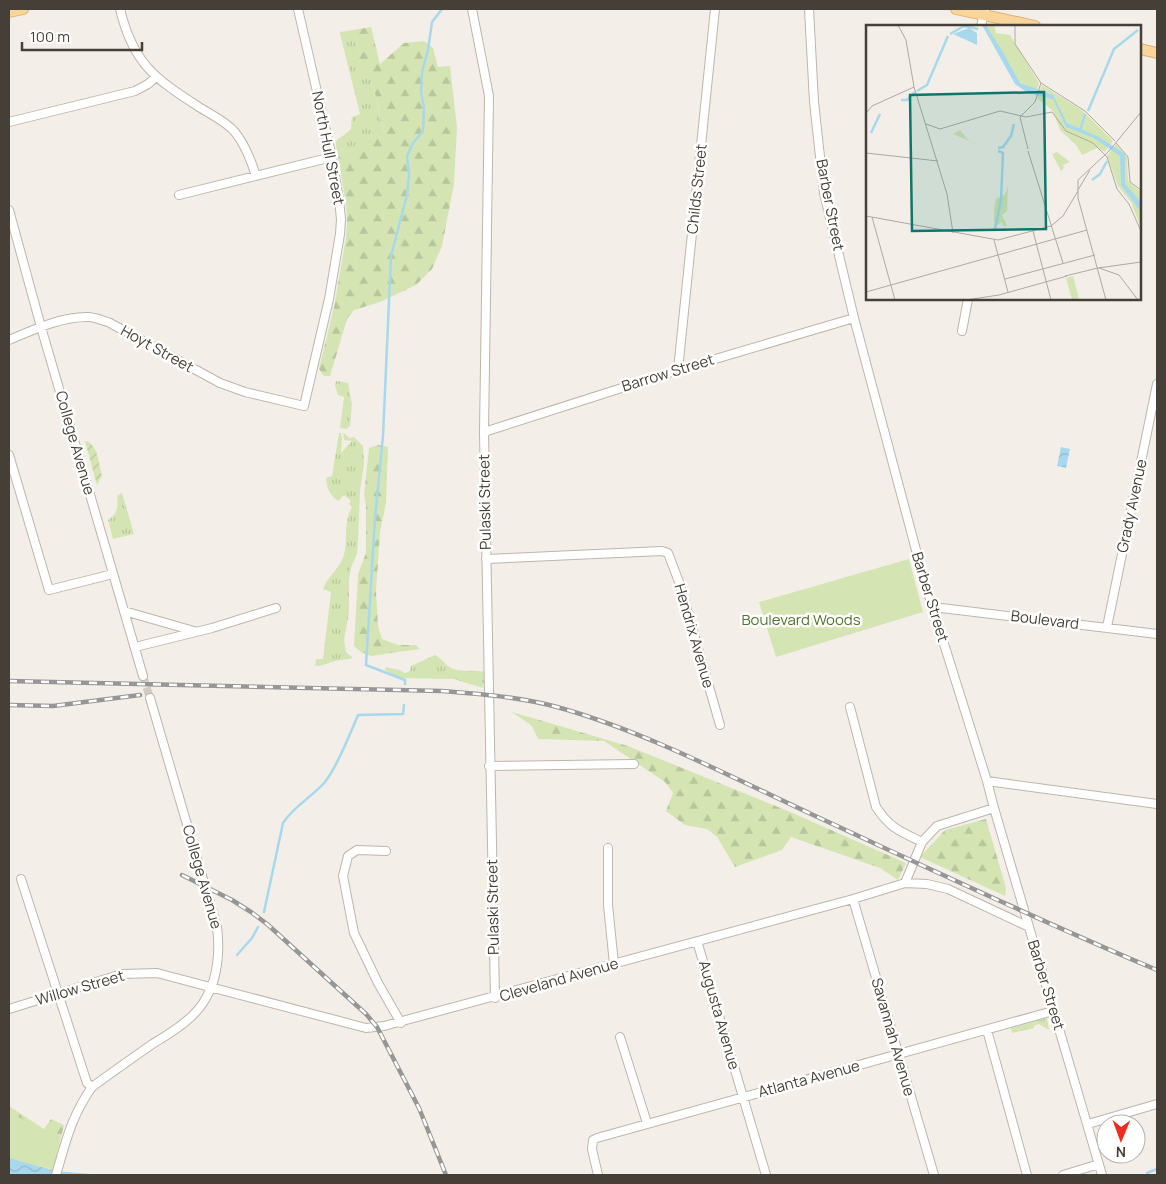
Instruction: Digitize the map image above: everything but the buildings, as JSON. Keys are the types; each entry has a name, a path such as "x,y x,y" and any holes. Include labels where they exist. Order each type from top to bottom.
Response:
{"main road":[{"path":"9,12 23,9"},
{"path":"956,9 984,12 1031,25"},
{"path":"1141,49 1157,53"}],"street":[{"path":"120,9 125,30 142,62 156,77 229,126 246,149 256,176"},
{"name":"North Hull Street","path":"298,9 340,200 340,234 329,298 304,406"},
{"name":"Pulaski Street","path":"472,9 489,96 484,432 495,998"},
{"name":"Childs Street","path":"678,370 715,9"},
{"name":"Barber Street","path":"809,9 814,98 824,193 854,318 932,607 988,782 1028,927 1096,1153"},
{"path":"981,25 984,12"},
{"path":"9,122 135,91 156,77"},
{"path":"179,195 332,157"},
{"name":"College Avenue","path":"9,210 12,235 41,327 143,676"},
{"path":"962,330 968,300"},
{"name":"Hoyt Street","path":"9,340 41,327 76,318 93,318 105,321 220,383 245,392 304,406"},
{"name":"Barrow Street","path":"484,432 678,370 854,318"},
{"name":"Grady Avenue","path":"1107,627 1157,384"},
{"path":"9,455 49,590 113,574"},
{"name":"Hendrix Avenue","path":"486,559 662,551 668,553 674,567 720,725"},
{"name":"Boulevard","path":"932,607 1157,634"},
{"path":"135,647 196,632 276,608"},
{"path":"124,611 196,632"},
{"name":"College Avenue","path":"56,1175 76,1113 92,1087 182,1024 199,1009 211,987 217,962 217,927 150,698"},
{"path":"850,707 876,807 893,828 922,842"},
{"path":"489,766 634,764"},
{"path":"988,782 1157,804"},
{"path":"905,883 922,842 937,826 994,808"},
{"path":"608,848 608,905 614,964"},
{"path":"386,851 357,850 348,856 343,876 354,933 378,983 401,1022"},
{"path":"21,879 87,1083 92,1087"},
{"name":"Cleveland Avenue","path":"211,987 366,1028 384,1026 495,998 905,883 927,884 948,889 1028,927"},
{"name":"Savannah Avenue","path":"853,899 934,1175"},
{"name":"Augusta Avenue","path":"697,941 766,1175"},
{"name":"Willow Street","path":"9,1009 122,974 136,972 156,973 211,987"},
{"name":"Atlanta Avenue","path":"597,1172 592,1149 593,1140 598,1138 1053,1011"},
{"path":"987,1030 1027,1175"},
{"path":"620,1037 648,1123"},
{"path":"1088,1124 1157,1104"},
{"path":"1063,1175 1099,1164"},
{"name":"Barber Street","path":"1099,1164 1102,1175"}],"green space":[{"path":"371,27 380,64 404,43 424,41 433,48 438,67 450,66 457,128 454,184 442,246 432,269 416,285 380,302 354,310 347,319 330,376 324,376 319,369 334,307 346,238 346,205 338,156 384,130 369,69 360,64 355,36 341,38 340,32"},
{"path":"355,35 360,64 369,68 384,131 338,156 337,140 351,129 352,117 360,114 341,38"},
{"path":"336,381 348,383 352,404 350,426 346,429 340,428 344,397 338,395 335,385"},
{"path":"339,433 341,433 342,439 341,453 352,441 344,440 343,433 349,438 354,437 363,446 364,464 360,491 357,554 351,567 349,580 349,613 344,640 346,652 353,658 315,666 316,659 323,659 331,592 323,589 344,555 349,513 352,507 349,504 351,501 344,495 338,501 329,491 326,482 326,478 332,476"},
{"path":"85,441 93,446 97,455 102,476 97,485"},
{"path":"379,445 388,447 386,503 380,532 376,591 378,626 382,639 398,645 416,645 420,649 371,656 361,652 354,646 358,574 366,553 366,506 364,495 369,448"},
{"path":"122,493 134,534 113,539 108,520 116,512 117,496"},
{"name":"Boulevard Woods","path":"909,559 923,612 776,657 759,602"},
{"path":"435,655 449,667 464,671 485,672 483,688 454,679 397,678 385,670 386,667 405,673 410,671 411,666"},
{"path":"512,712 628,746 788,811 906,863 898,880 880,868 791,837 782,850 735,867 717,837 707,829 685,825 666,811 673,793 665,782 604,741 538,739 532,726"},
{"path":"986,819 1006,888 1005,896 920,857 945,830"},
{"path":"1047,1018 1049,1030 1039,1024 1034,1026 1034,1028 1012,1033 1011,1028"},
{"path":"9,1106 44,1129 51,1119 64,1125 53,1171 9,1158"},
{"path":"9,1112 59,1138 50,1175 9,1175"}],"water":[{"path":"1061,447 1070,449 1066,468 1057,466"},
{"path":"9,1158 55,1171 103,1175 9,1175"}],"waterway":[{"path":"405,684 405,680 366,665 375,518 383,436 391,256 407,195 409,175 407,156 413,143 423,131 422,72 428,50 432,22 442,9"},
{"path":"264,912 283,823 287,817 330,776 358,715 403,714 404,705"},
{"path":"237,955 252,938 258,927"},
{"path":"1147,1175 1147,1173 1157,1169"}],"tunnel":[{"path":"143,676 150,698"}],"railway":[{"path":"9,681 442,691 515,698 557,707 622,728 686,755 983,894 1157,970"},
{"path":"9,705 53,706 140,695"},
{"path":"182,875 232,900 267,924 366,1014 377,1027 419,1108 446,1175"}]}
